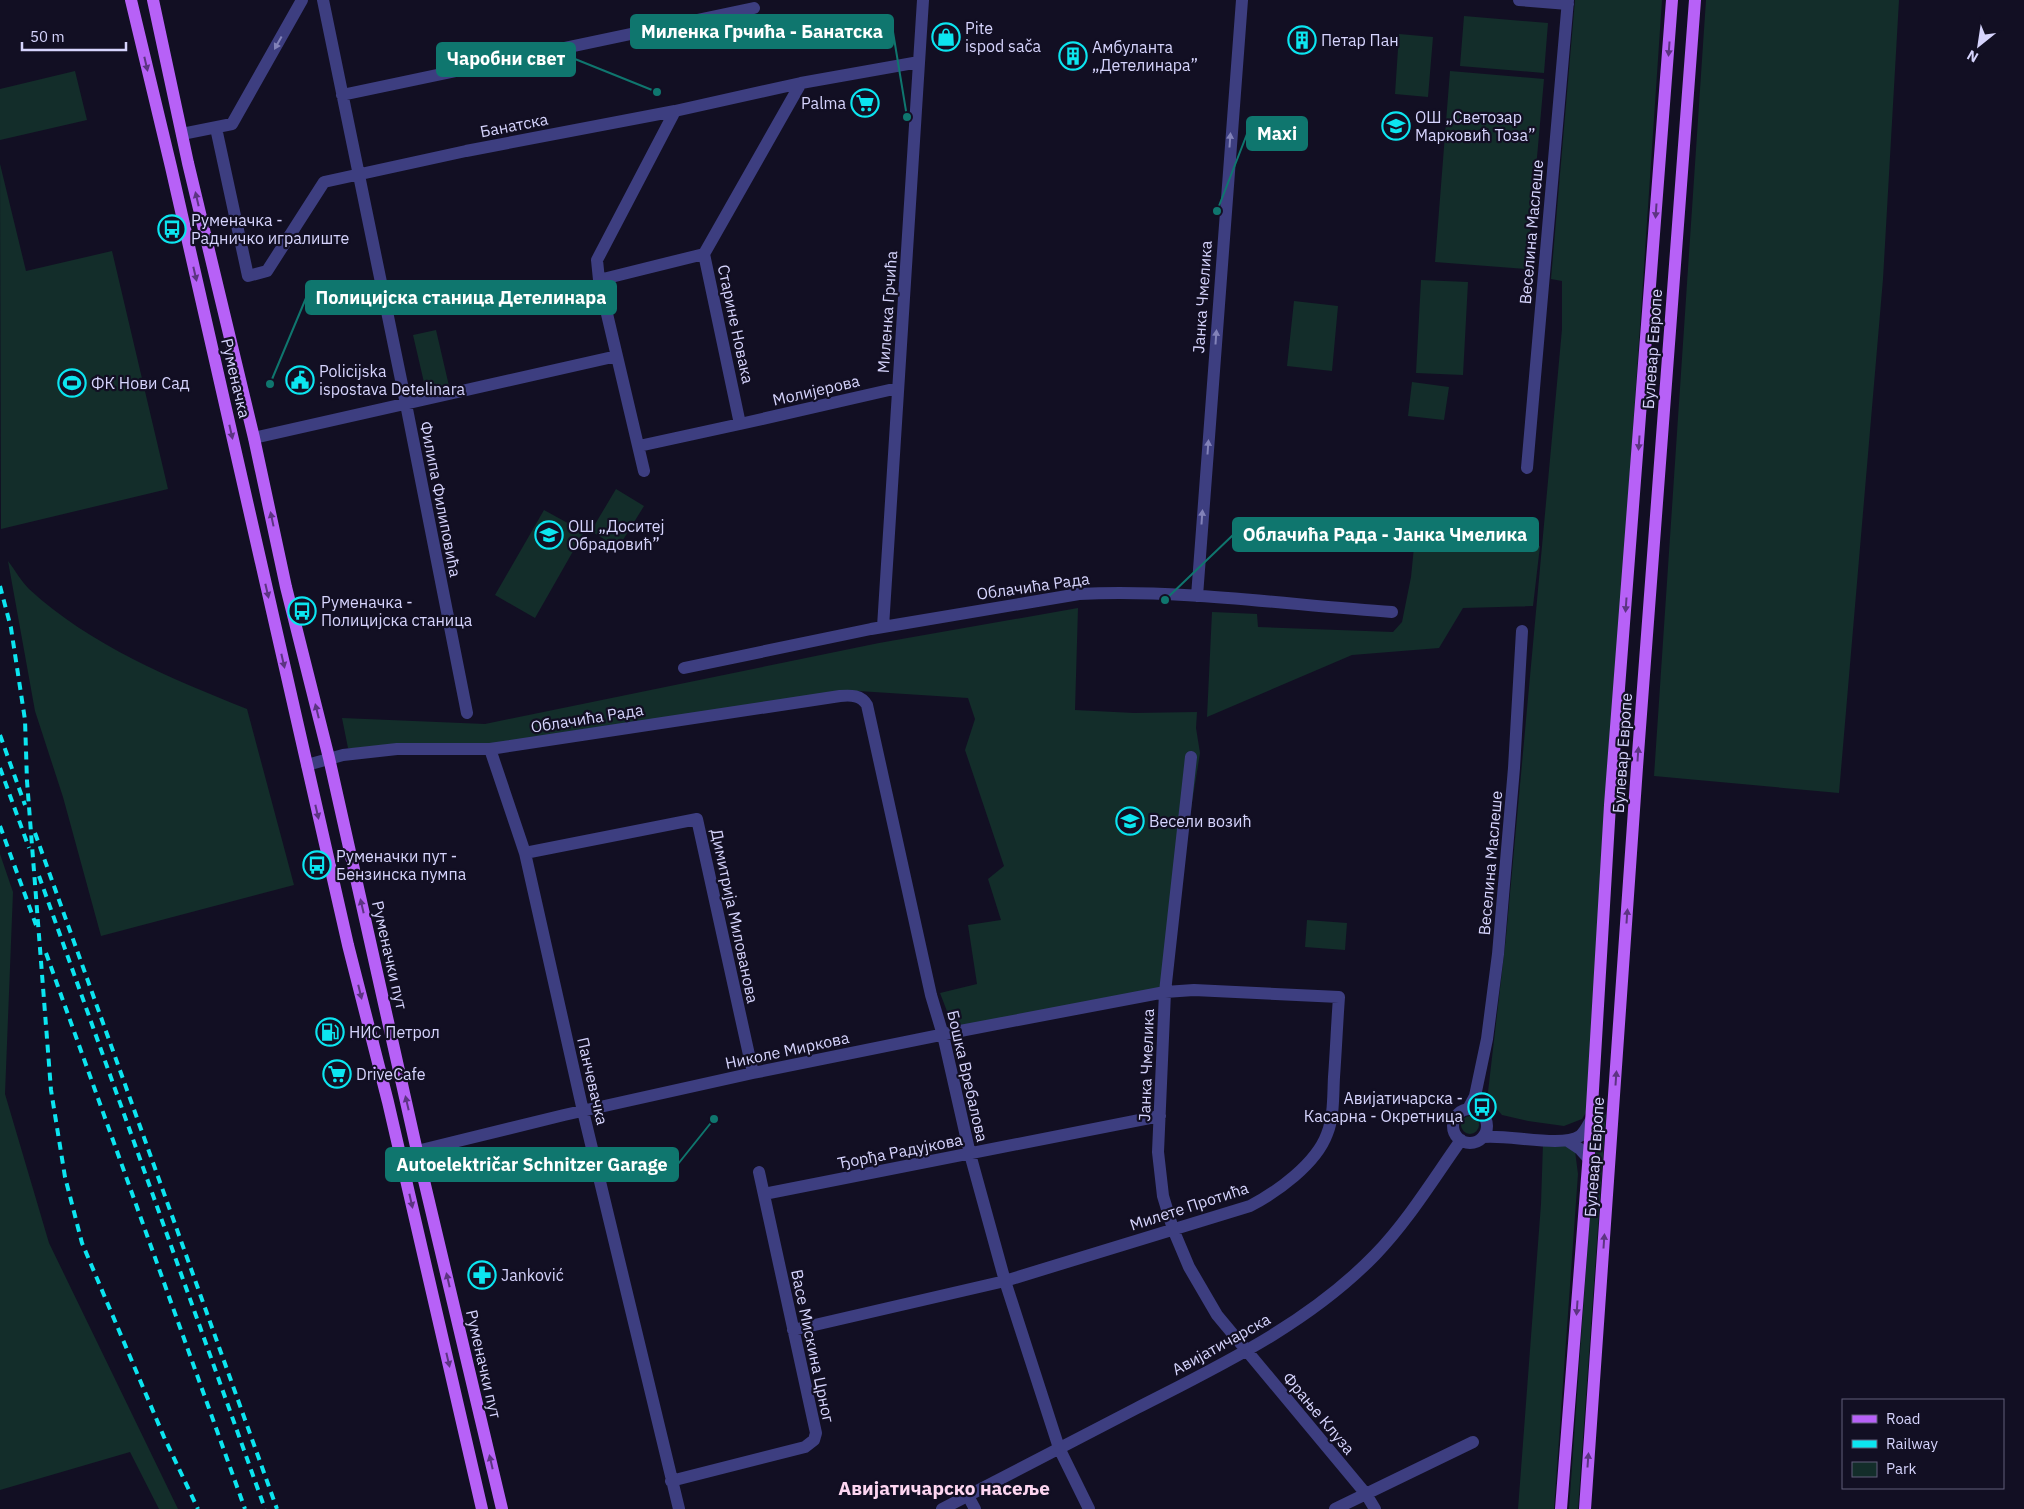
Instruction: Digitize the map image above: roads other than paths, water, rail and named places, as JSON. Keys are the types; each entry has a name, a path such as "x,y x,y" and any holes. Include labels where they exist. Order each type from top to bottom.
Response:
{"main road":[{"name":"Руменачка","path":"131,0 307,764"},
{"name":"Руменачка","path":"153,0 182,134 254,438 286,587 329,758"},
{"name":"Булевар Европе","path":"1561,1509 1591,1120 1610,805 1672,0"},
{"name":"Булевар Европе","path":"1585,1509 1637,766 1695,0"},
{"name":"Руменачки пут","path":"329,758 417,1151 502,1509"},
{"path":"307,764 482,1509"}],"street":[{"path":"182,134 232,124 302,0"},
{"name":"Филипа Филиповића","path":"323,0 467,713"},
{"name":"Миленка Грчића","path":"882,627 923,0"},
{"name":"Јанка Чмелика","path":"1197,596 1242,0"},
{"path":"1519,0 1568,2"},
{"name":"Веселина Маслеше","path":"1528,468 1568,2"},
{"path":"342,95 754,8"},
{"name":"Банатска","path":"359,174 466,151 675,111 801,83 919,62"},
{"path":"704,254 801,83"},
{"path":"644,471 599,280 597,260 675,111"},
{"path":"216,128 248,276 268,271 324,182 359,174"},
{"name":"Старине Новака","path":"599,280 704,254 740,424"},
{"path":"254,438 618,356"},
{"name":"Молијерова","path":"740,424 898,388"},
{"path":"639,446 740,424"},
{"name":"Облачића Рада","path":"684,668 882,627 1079,594 1105,592 1197,596 1392,612"},
{"name":"Веселина Маслеше","path":"1472,1110 1487,1039 1498,954 1514,768 1522,632"},
{"name":"Облачића Рада","path":"307,764 329,758 397,749 490,750 840,696 857,696 868,705"},
{"name":"Бошка Вребалова","path":"868,705 931,995 943,1034 970,1154 1005,1281 1059,1448 1089,1509"},
{"name":"Панчевачка","path":"490,750 525,853 583,1111 671,1481 680,1509"},
{"name":"Јанка Чмелика","path":"1191,758 1165,992 1159,1168 1163,1196 1173,1228 1189,1267 1216,1315 1246,1352"},
{"name":"Димитрија Милованова","path":"525,853 697,819 753,1073"},
{"name":"Милете Протића","path":"793,1330 1005,1281 1173,1228 1250,1206 1271,1195 1298,1172 1318,1151 1327,1134 1332,1110 1338,997 1194,990 1165,992"},
{"name":"Николе Миркова","path":"417,1151 753,1073 943,1034 1165,992"},
{"path":"1488,1134 1485,1117 1472,1110 1458,1114 1454,1124 1456,1135 1461,1140 1474,1142 1488,1134 1568,1142"},
{"name":"Ђорђа Радујкова","path":"764,1194 1160,1116"},
{"name":"Булевар Европе","path":"1588,1158 1580,1149 1568,1142 1582,1134 1591,1120"},
{"name":"Авијатичарска","path":"942,1509 1246,1352 1322,1301 1351,1278 1376,1254 1401,1224 1461,1140"},
{"name":"Васе Мискина Црног","path":"671,1481 805,1447 814,1440 815,1427 759,1172"},
{"name":"Фрање Клуза","path":"1246,1352 1366,1494 1375,1509"},
{"path":"1335,1509 1472,1442"},
{"path":"968,1496 975,1509"}],"railway":[{"path":"0,586 11,628 25,720 27,781 51,1090 65,1177 82,1243 164,1437 198,1509"},
{"path":"0,735 25,805"},
{"path":"0,768 29,848"},
{"path":"0,826 36,925"},
{"path":"35,833 277,1509"},
{"path":"39,876 265,1509"},
{"path":"46,953 245,1509"}],"place":[{"name":"Pite ispod sača","path":"946,37"},
{"name":"Петар Пан","path":"1302,40"},
{"name":"Амбуланта „Детелинара”","path":"1073,56"},
{"name":"Чаробни свет","path":"657,92"},
{"name":"Palma","path":"865,103"},
{"name":"Миленка Грчића - Банатска","path":"907,117"},
{"name":"ОШ „Светозар Марковић Тоза”","path":"1396,126"},
{"name":"Maxi","path":"1217,211"},
{"name":"Руменачка - Радничко игралиште","path":"172,229"},
{"name":"Policijska ispostava Detelinara","path":"300,380"},
{"name":"ФК Нови Сад","path":"72,383"},
{"name":"Полицијска станица Детелинара","path":"270,384"},
{"name":"ОШ „Доситеј Обрадовић”","path":"549,535"},
{"name":"Облачића Рада - Јанка Чмелика","path":"1165,600"},
{"name":"Руменачка - Полицијска станица","path":"302,611"},
{"name":"Весели возић","path":"1130,821"},
{"name":"Руменачки пут - Бензинска пумпа","path":"317,865"},
{"name":"НИС Петрол","path":"330,1032"},
{"name":"DriveCafe","path":"337,1074"},
{"name":"Авијатичарска - Касарна - Окретница","path":"1482,1107"},
{"name":"Autoelektričar Schnitzer Garage","path":"714,1119"},
{"name":"Janković","path":"482,1275"}],"district":[{"name":"Авијатичарско насеље","path":"944,1488"}]}
